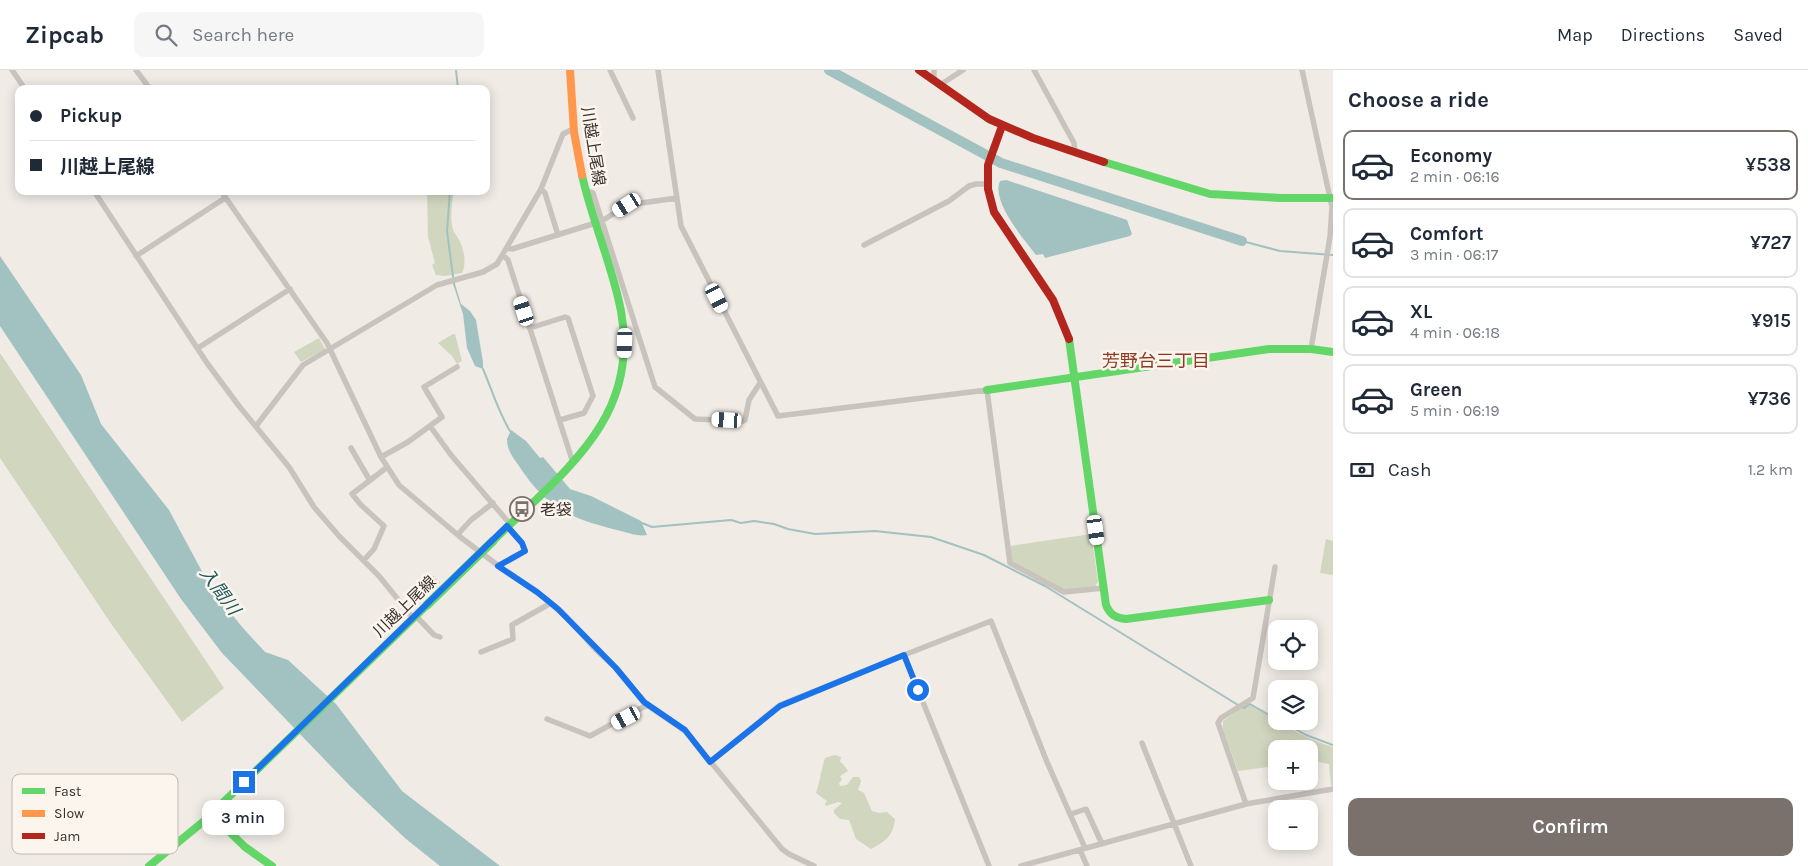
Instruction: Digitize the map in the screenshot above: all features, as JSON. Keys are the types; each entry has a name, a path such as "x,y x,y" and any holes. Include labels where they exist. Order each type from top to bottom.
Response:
{"street":[{"path":"14,70 23,85"},
{"path":"136,70 147,85"},
{"name":"川越上尾線","path":"178,844 562,474 601,429 616,396 623,369 625,343 621,305 599,223 586,191 573,129 570,70"},
{"path":"610,70 633,118"},
{"path":"658,70 681,226 778,416 987,390 1269,349 1311,349 1333,352"},
{"path":"919,70 1002,126 1075,152 1210,194 1281,198 1332,198"},
{"path":"934,70 937,83"},
{"path":"937,83 963,70"},
{"path":"1034,70 1074,143 1075,152"},
{"path":"1302,70 1332,198 1330,238 1311,349"},
{"path":"1002,126 988,163 988,184 994,212 1045,286 1062,318 1070,343 1106,605 1110,614 1126,619 1269,600"},
{"path":"256,426 303,365 437,285 490,270 497,264 541,189 562,134 573,129"},
{"path":"864,245 949,201 969,186 988,184"},
{"path":"541,189 545,193 558,235"},
{"path":"97,195 198,348 239,406 289,467 319,513 406,607 412,619 440,638"},
{"path":"223,195 290,289 330,350 386,468 404,491 498,566 551,604 616,668 647,705 685,730 785,852 814,866"},
{"path":"136,256 225,198"},
{"path":"507,248 512,249 599,223 627,205 676,198"},
{"path":"599,223 655,387 695,419 743,421 745,420 749,400 760,383"},
{"path":"503,255 508,260 573,462"},
{"path":"198,348 290,289"},
{"path":"530,328 565,317 568,318 593,396 584,412 560,420"},
{"path":"381,457 408,442 442,416 424,387 456,367"},
{"path":"987,390 1010,563 1064,592 1104,588"},
{"path":"430,426 451,455 493,503 522,543 525,551 498,566"},
{"path":"351,448 369,479"},
{"path":"364,560 374,549 384,526 360,505 352,494 369,479 386,468"},
{"path":"458,534 471,520 493,503"},
{"path":"1246,804 1218,723 1221,718 1253,698 1274,567"},
{"path":"481,652 513,639 512,625 551,604"},
{"path":"710,762 780,706 991,621 1047,762 1071,814 1087,866"},
{"path":"904,655 988,866"},
{"path":"547,719 590,736 647,705"},
{"path":"1142,743 1191,866"},
{"path":"1022,866 1174,822 1246,804 1333,789"},
{"path":"1071,814 1086,809 1102,844"},
{"path":"211,810 245,847 272,866"},
{"name":"川越上尾線","path":"149,866 165,854"}],"green space":[{"path":"427,195 453,195 451,212 452,223 465,260 462,273 445,276 436,275 432,265 435,263 428,237"},
{"path":"455,334 462,361 457,364 452,356 438,343"},
{"path":"319,338 325,349 301,362 294,352"},
{"path":"0,353 224,688 182,722 112,625 0,458"},
{"path":"1091,534 1098,581 1095,587 1064,591 1012,562 1010,546"},
{"path":"1326,539 1333,541 1333,575 1320,573"},
{"path":"1248,703 1268,715 1268,730 1293,730 1315,740 1268,740 1268,767 1238,771 1223,729 1223,721"},
{"path":"1318,741 1333,747 1333,785 1331,786 1329,764 1318,762"},
{"path":"835,755 841,757 840,762 848,771 840,776 842,780 839,783 840,786 847,785 853,777 859,777 861,781 858,790 864,793 872,811 879,813 887,812 895,819 893,830 888,837 871,849 856,839 849,820 840,819 834,813 834,810 842,803 838,802 826,806 827,801 816,793 825,758"}],"water":[{"path":"1006,180 1127,220 1132,234 1045,258 1043,254 1036,255 1010,220 1000,199 998,190 1000,181"},
{"path":"0,256 81,375 101,424 169,510 212,590 243,628 265,652 288,660 336,704 402,791 500,866 440,866 406,839 350,786 222,653 181,599 0,326"},
{"path":"453,284 455,284 461,304 470,311 476,320 483,369 475,366 467,348 463,314"},
{"path":"511,430 526,441 540,458 543,457 570,489 591,496 641,521 647,535 632,534 600,526 573,516 550,502 529,481 511,454 507,439"}],"building":[{"path":"433,576 440,583 428,594 421,588 419,590 414,585 420,579 425,583"}],"waterway":[{"path":"456,70 458,85"},
{"path":"829,70 1001,163 1242,241"},
{"path":"450,195 447,231 454,284"},
{"path":"1242,241 1280,251 1333,255"},
{"path":"483,369 510,431"},
{"path":"642,523 652,527 731,520 741,523 754,521 815,534 875,531 931,537 984,555 1045,586 1238,705"},
{"path":"1242,707 1244,708 1250,704 1268,714"},
{"path":"1297,730 1333,745"}],"traffic: fast":[{"path":"1104,162 1210,194 1281,198 1333,198"},
{"path":"493,541 569,467 590,441 607,414 619,383 624,349 621,311 613,276 582,175"},
{"path":"1069,339 1106,605 1111,614 1126,619 1269,600"},
{"path":"987,390 1269,349 1311,349 1333,352"},
{"path":"427,605 493,541"},
{"path":"178,842 204,821 427,605"},
{"path":"211,814 245,847 272,866"},
{"path":"149,866 164,854"}],"traffic: slow":[{"path":"570,70 574,132 582,175"}],"traffic: jam":[{"path":"919,70 989,119 1033,138 1104,162"},
{"path":"1002,126 988,165 988,189 994,212 1053,300 1069,339"}],"place":[{"name":"老袋","path":"522,509"}],"district":[{"name":"芳野台三丁目","path":"1156,361"}],"route":[{"path":"244,782 507,526 522,543 525,551 502,562 498,566 537,592 558,609 596,650 616,668 650,708 685,730 710,762 765,716 780,706 904,655 918,690"}],"water label":[{"name":"入間川","path":"220,591"}]}
